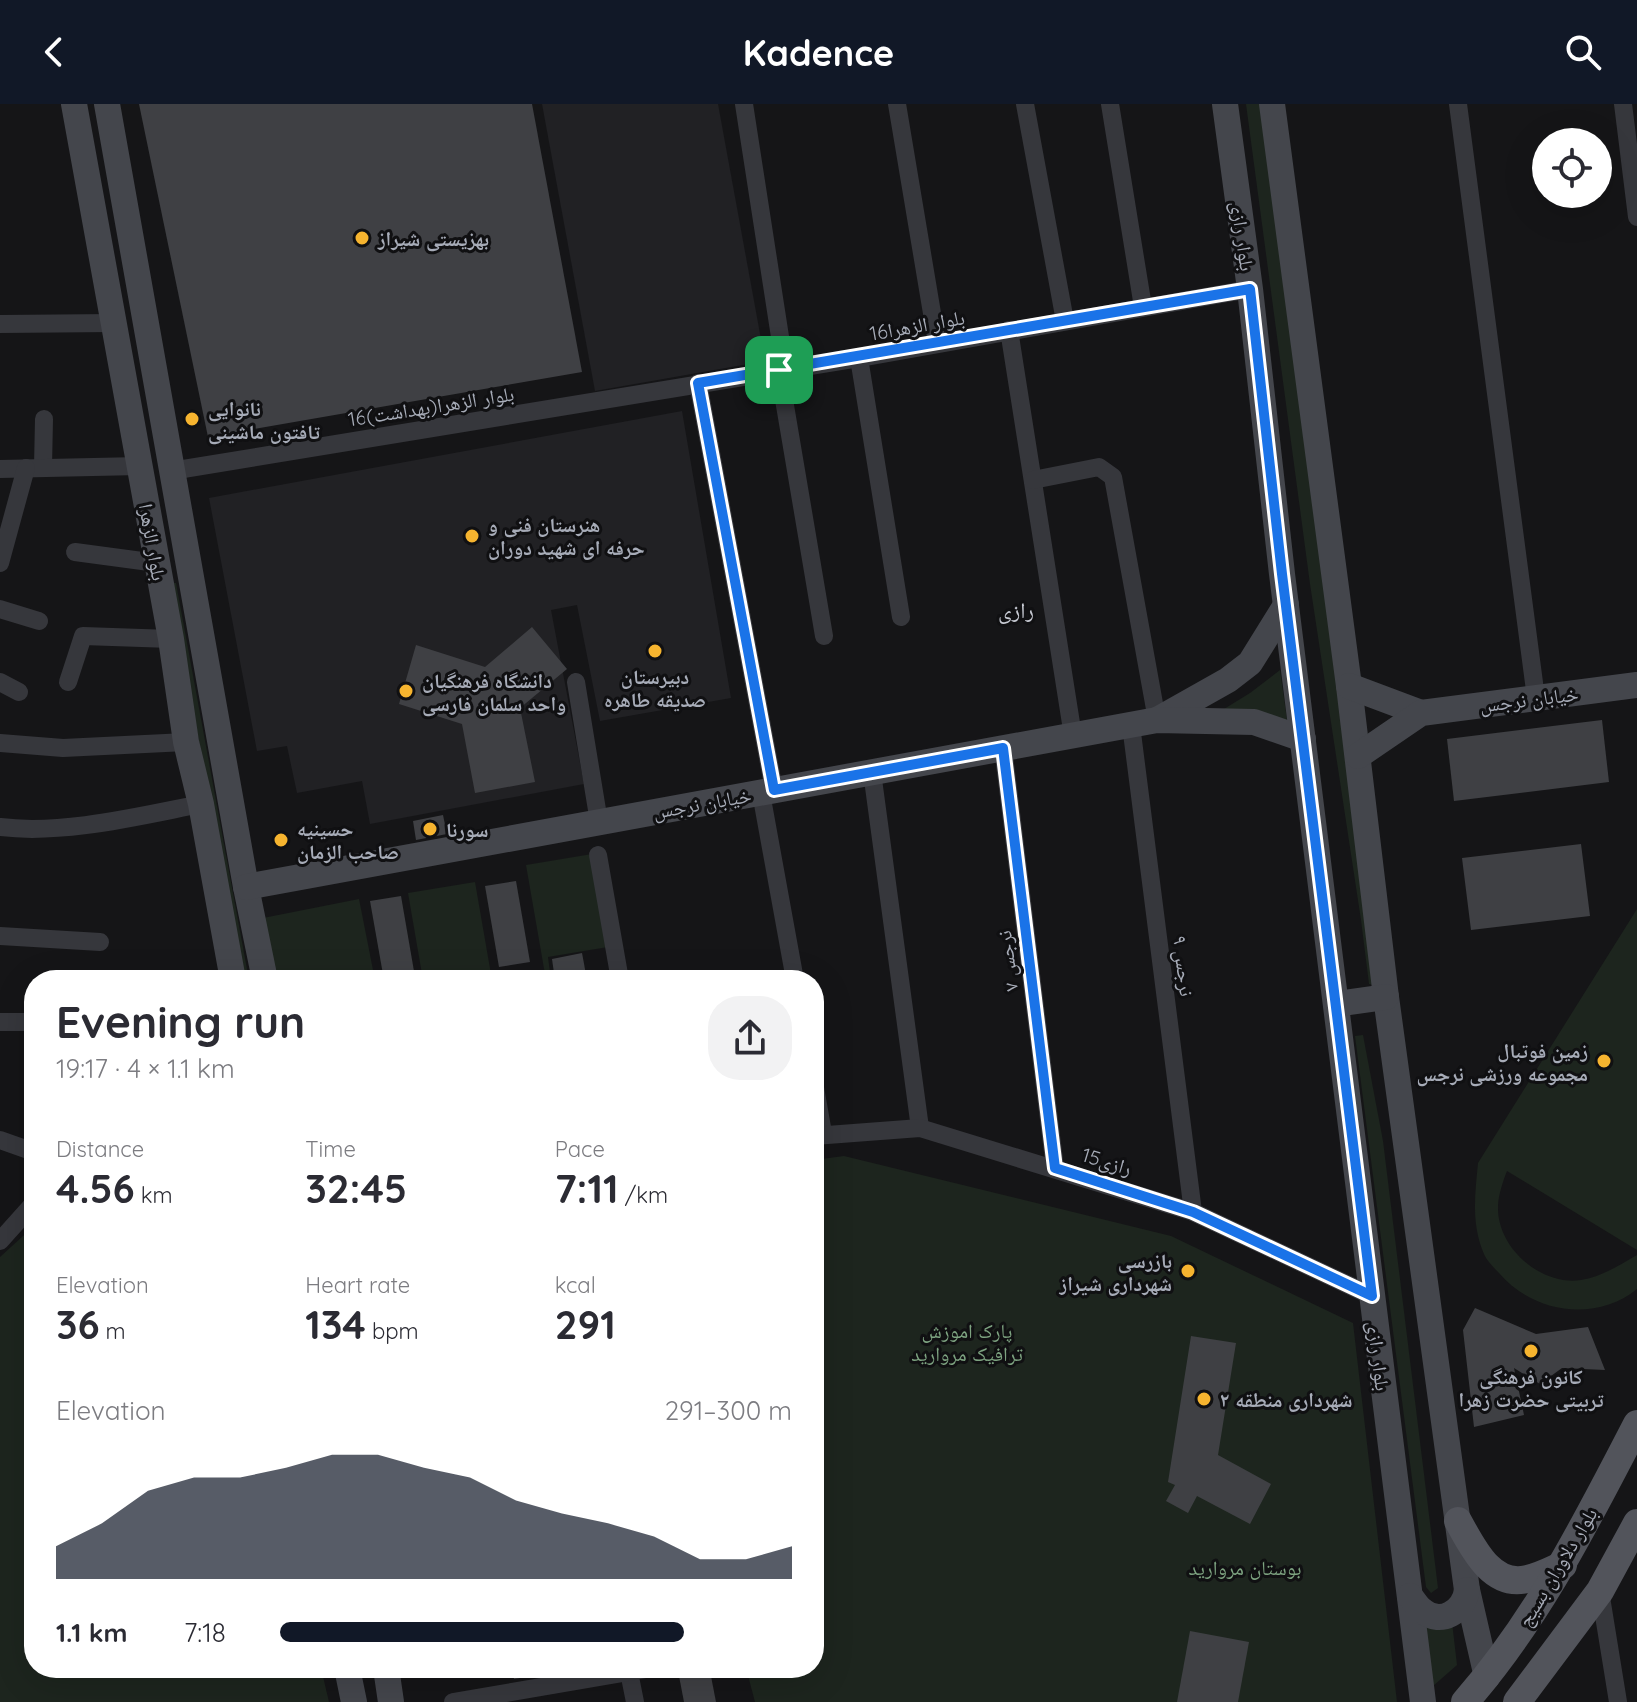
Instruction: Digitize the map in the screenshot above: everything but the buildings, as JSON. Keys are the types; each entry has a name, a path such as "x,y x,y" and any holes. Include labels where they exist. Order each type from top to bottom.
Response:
{"main road":[{"name":"بلوار الزهرا","path":"74,104 171,639 186,742 201,804 231,970"},
{"name":"بلوار الزهرا","path":"107,104 263,970"},
{"name":"بلوار رازی","path":"1225,104 1423,1702"},
{"path":"1272,104 1358,756 1386,997 1467,1590 1487,1677"},
{"path":"158,570 190,576"},
{"path":"1157,720 1228,680 1250,663 1286,605"},
{"name":"خیابان نرجس","path":"1421,713 1637,685"},
{"path":"1349,686 1421,713"},
{"path":"1358,756 1421,713"},
{"path":"1157,720 1254,722 1303,739"},
{"name":"خیابان نرجس","path":"246,887 1157,720"},
{"path":"1336,1004 1386,997"},
{"name":"بلوار دلاوران بسیج","path":"1465,1702 1487,1677 1563,1565 1637,1424"},
{"path":"1458,1521 1482,1562 1500,1575 1524,1581 1563,1565"},
{"name":"بلوار دلاوران بسیج","path":"1517,1702 1600,1591 1637,1523"},
{"path":"1410,1596 1423,1612 1434,1617 1448,1616 1459,1609 1466,1599 1467,1590"},
{"path":"349,1678 354,1702"},
{"path":"387,1678 391,1702"}],"street":[{"path":"744,104 824,636"},
{"path":"897,104 937,343"},
{"path":"1025,104 1065,321"},
{"path":"1110,104 1143,307"},
{"path":"1458,104 1536,698"},
{"path":"1623,104 1637,217"},
{"name":"16بلوار الزهرا","path":"698,383 1250,289"},
{"path":"0,324 114,323"},
{"path":"1009,330 1073,736"},
{"path":"859,358 901,617"},
{"path":"698,383 737,592 794,970"},
{"name":"16بلوار الزهرا(بهداشت)","path":"171,471 698,383"},
{"path":"0,563 35,468 44,419"},
{"path":"0,469 140,466"},
{"path":"1033,480 1099,467 1113,477 1157,720"},
{"path":"75,552 158,570"},
{"path":"0,609 39,621"},
{"path":"68,682 83,636 171,639"},
{"path":"0,682 19,692"},
{"path":"576,682 599,822"},
{"name":"نرجس ۹","path":"1131,725 1193,1212"},
{"path":"0,743 63,748 186,742"},
{"name":"نرجس ۷","path":"1003,748 1055,1168"},
{"path":"872,772 920,1128"},
{"path":"0,827 18,829 107,822 201,804"},
{"path":"598,855 618,970"},
{"path":"0,936 100,942"},
{"path":"0,1022 24,1022"},
{"name":"15رازی","path":"824,1134 920,1128 1193,1212 1372,1296"},
{"path":"0,1140 24,1148"},
{"path":"0,1241 24,1214"},
{"path":"1600,1591 1618,1702"},
{"path":"453,1702 594,1678"},
{"path":"630,1678 635,1702"}],"shaded area":[{"path":"542,104 718,104 765,361 595,391"},
{"path":"682,411 731,698 600,721 577,605 551,610 584,784 370,824 362,781 297,793 287,746 257,751 209,498"}],"green space":[{"path":"1246,104 1263,104 1378,986 1369,984 1310,584"},
{"path":"171,583 176,583 247,970 239,970"},
{"path":"1280,670 1287,720 1224,709 1250,693"},
{"path":"592,854 608,947 548,957 550,970 544,970 526,865"},
{"path":"475,882 490,970 421,970 408,893"},
{"path":"359,899 373,970 269,970 258,919"},
{"path":"1637,909 1637,1250 1507,1171 1499,1198 1500,1222 1513,1250 1524,1261 1551,1277 1581,1280 1610,1270 1637,1255 1637,1289 1620,1300 1602,1306 1565,1309 1547,1305 1513,1287 1485,1257 1476,1220 1478,1163"},
{"path":"1363,1035 1383,1141 1438,1588 1431,1593 1426,1587 1355,1036"},
{"name":"بوستان مروارید","path":"844,1156 1171,1236 1353,1323 1397,1702 755,1702 749,1678 824,1678 824,1159"},
{"path":"24,1235 24,1678 323,1678 329,1702 0,1702 0,1257"},
{"path":"1420,1620 1452,1622 1457,1665 1433,1686"}],"place":[{"name":"بهزیستی شیراز","path":"362,238"},
{"name":"نانوایی تافتون ماشینی","path":"192,419"},
{"name":"هنرستان فنی و حرفه ای شهید دوران","path":"472,536"},
{"name":"دبیرستان صدیقه طاهره","path":"655,651"},
{"name":"دانشگاه فرهنگیان واحد سلمان فارسی","path":"406,691"},
{"name":"سورنا","path":"430,829"},
{"name":"حسینیه صاحب الزمان","path":"281,840"},
{"name":"زمین فوتبال مجموعه ورزشی نرجس","path":"1604,1061"},
{"name":"بازرسی شهرداری شیراز","path":"1188,1271"},
{"name":"کانون فرهنگی تربیتی حضرت زهرا","path":"1531,1351"},
{"name":"شهرداری منطقه ۲","path":"1204,1399"}],"district":[{"name":"رازی","path":"1016,610"}],"route":[{"path":"1250,289 1282,574 1372,1296 1193,1212 1055,1168 1003,748 774,790 698,383 779,370 1250,289"}],"park label":[{"name":"پارک اموزش ترافیک مروارید","path":"967,1342"}]}
